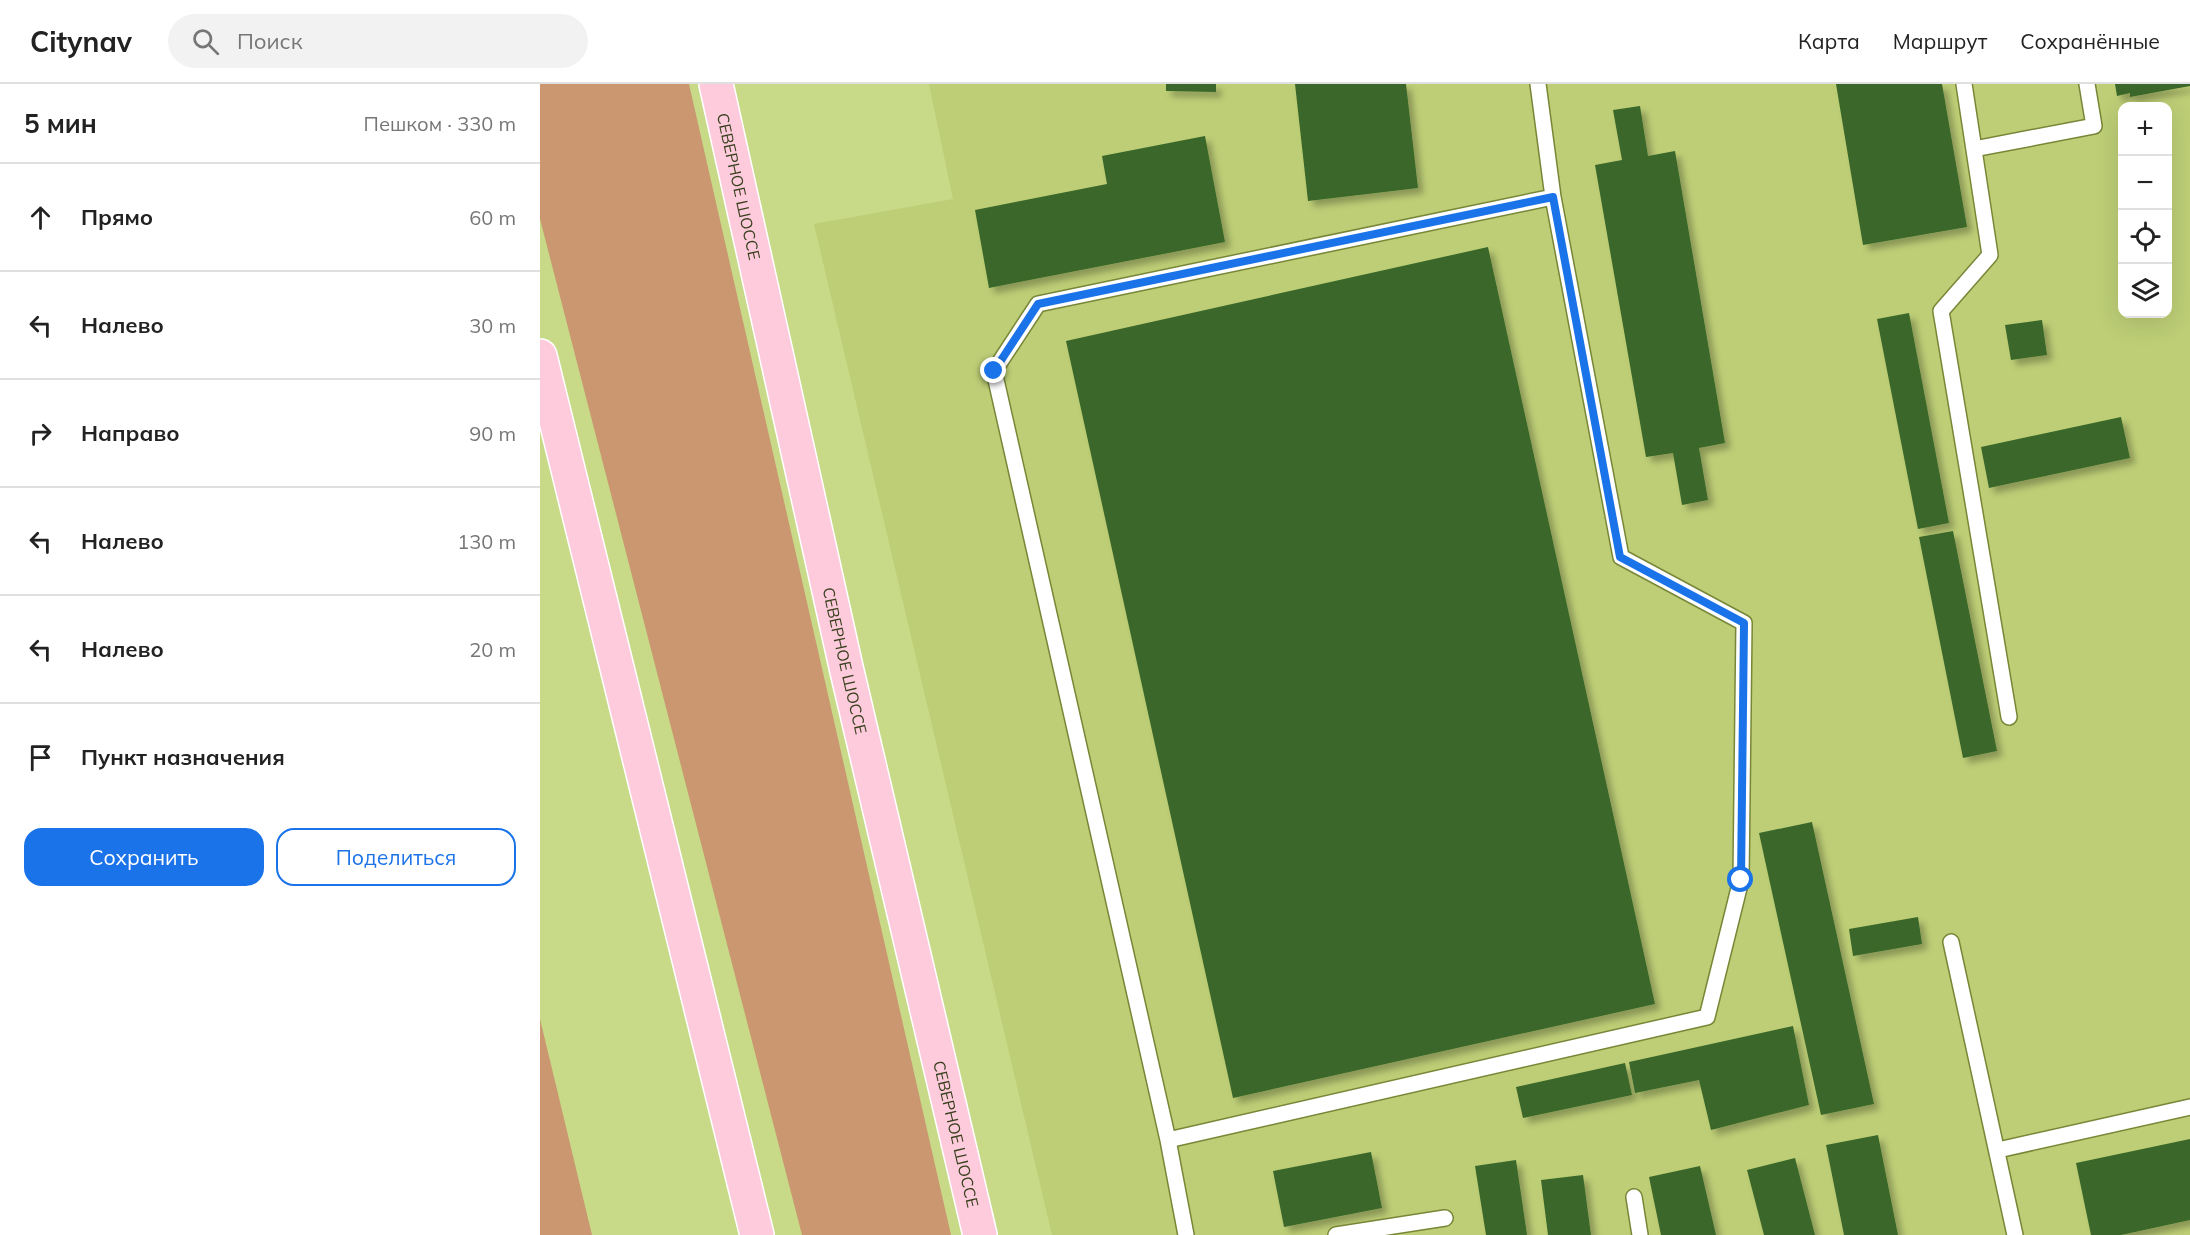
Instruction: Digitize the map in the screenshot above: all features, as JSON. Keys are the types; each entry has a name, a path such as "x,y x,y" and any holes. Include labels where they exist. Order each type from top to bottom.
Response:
{"main road":[{"name":"СЕВЕРНОЕ ШОССЕ","path":"716,84 846,667 980,1235"},
{"path":"540,356 757,1235"}],"lane":[{"path":"1168,1140 1707,1017 1741,880 1744,623 1620,557 1553,197 1538,84"},
{"path":"1964,84 1990,255 1941,310 2009,717"},
{"path":"1974,149 2094,126 2087,84"},
{"path":"1186,1235 1168,1140 994,371 1038,304 1553,197"},
{"path":"1951,942 2015,1235"},
{"path":"1998,1150 2190,1107"},
{"path":"1634,1197 1640,1235"},
{"path":"1336,1235 1445,1218"}],"shaded area":[{"path":"540,84 689,84 951,1235 802,1235 540,219"},
{"path":"929,84 2190,84 2190,1235 1052,1235 814,224 953,199"},
{"path":"540,1019 592,1235 540,1235"}],"building":[{"path":"1166,84 1216,84 1216,92 1166,91"},
{"path":"1295,84 1406,84 1418,188 1308,201"},
{"path":"1836,84 1942,84 1967,227 1863,245"},
{"path":"2115,84 2190,84 2190,86 2130,97 2130,93 2117,96"},
{"path":"1640,106 1648,156 1675,151 1725,443 1699,448 1708,500 1682,505 1673,453 1646,457 1595,165 1622,160 1613,110"},
{"path":"1205,136 1225,242 989,288 975,210 1107,184 1102,156"},
{"path":"1488,247 1655,1004 1233,1098 1066,341"},
{"path":"1909,313 1949,523 1918,529 1877,319"},
{"path":"2042,320 2047,355 2011,360 2005,325"},
{"path":"2121,417 2130,458 1989,488 1981,447"},
{"path":"1953,531 1997,751 1963,758 1919,537"},
{"path":"1812,822 1874,1104 1821,1115 1759,833"},
{"path":"1918,917 1922,944 1853,956 1849,929"},
{"path":"1793,1026 1809,1105 1711,1130 1699,1080 1635,1093 1629,1062"},
{"path":"1625,1063 1632,1095 1523,1118 1516,1087"},
{"path":"1878,1135 1898,1235 1844,1235 1826,1145"},
{"path":"2190,1139 2190,1220 2121,1235 2091,1235 2076,1163"},
{"path":"1371,1152 1382,1208 1284,1227 1273,1171"},
{"path":"1795,1158 1815,1235 1764,1235 1747,1170"},
{"path":"1516,1160 1527,1235 1486,1235 1475,1166"},
{"path":"1700,1166 1716,1235 1661,1235 1649,1177"},
{"path":"1583,1175 1591,1235 1548,1235 1541,1180"}],"route":[{"path":"994,371 1038,304 1553,197 1620,557 1744,623 1741,880"}]}
